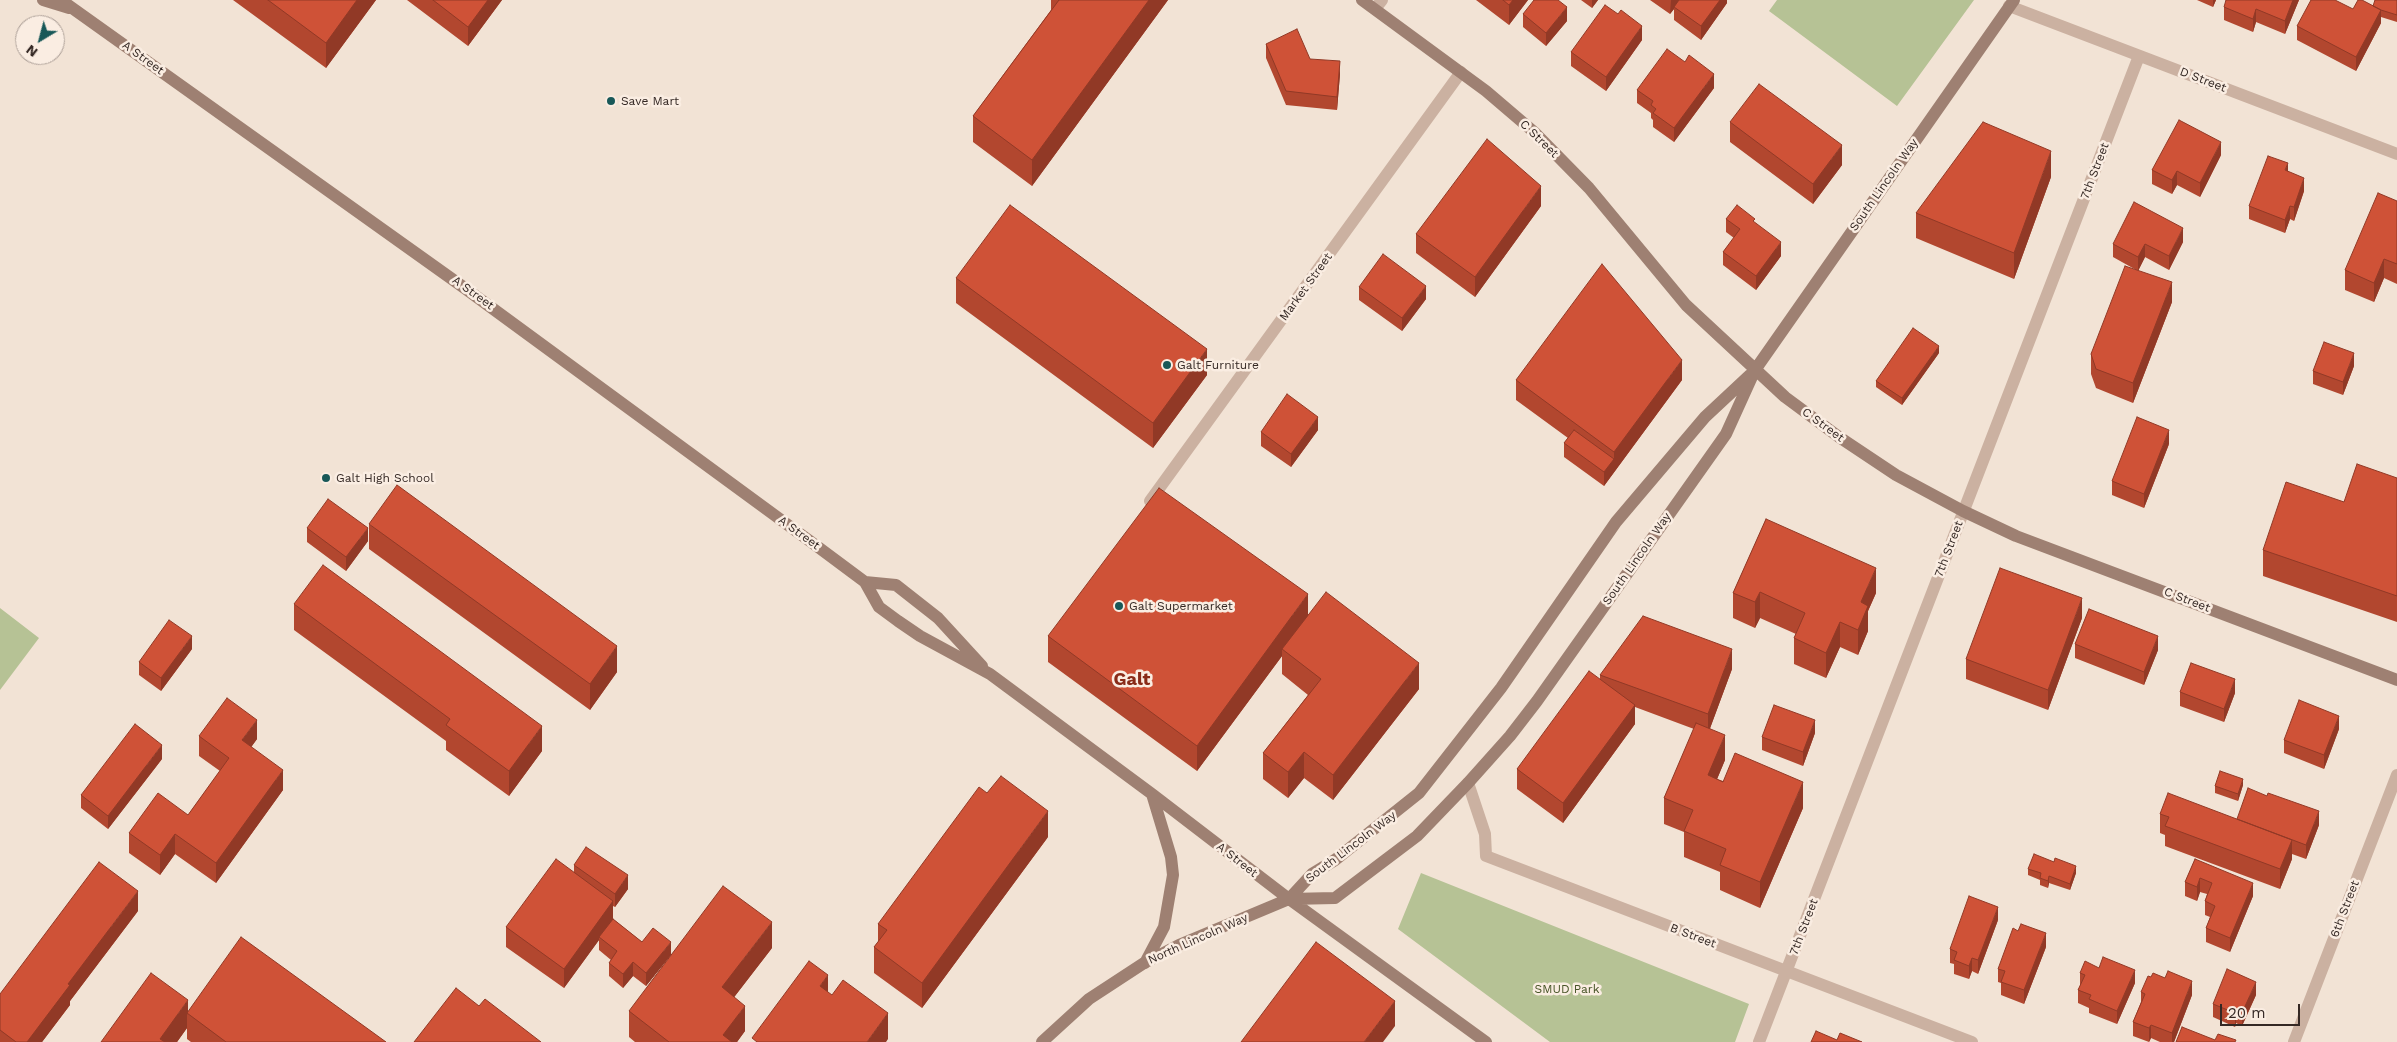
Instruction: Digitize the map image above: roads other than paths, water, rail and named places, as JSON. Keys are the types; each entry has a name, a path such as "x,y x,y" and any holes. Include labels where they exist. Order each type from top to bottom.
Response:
{"main road":[{"name":"A Street","path":"42,0 72,5"},
{"name":"A Street","path":"61,0 72,5 474,294 865,582 880,607 898,621 920,636 990,674 1152,794 1289,899 1486,1042"},
{"name":"C Street","path":"1362,0 1378,5 1534,132 1589,188 1686,305 1785,397 1839,438 1896,475 1963,511 2016,536 2397,680"},
{"name":"South Lincoln Way","path":"1289,899 1335,898 1417,836 1468,784 1510,736 1537,701 1726,434 1755,370 2011,3"},
{"name":"South Lincoln Way","path":"1289,899 1312,874 1335,860 1419,793 1501,688 1616,522 1705,417 1755,370"},
{"name":"A Street","path":"865,582 896,585 938,618 990,674"},
{"path":"1144,963 1164,927 1173,875 1171,858 1152,794"},
{"name":"North Lincoln Way","path":"1042,1042 1089,999 1144,963 1179,945 1289,899"}],"street":[{"name":"D Street","path":"2011,3 2139,56 2397,154"},
{"name":"7th Street","path":"1759,1042 2139,56"},
{"name":"Market Street","path":"1150,501 1461,72"},
{"name":"6th Street","path":"2294,1042 2397,776"},
{"name":"B Street","path":"1468,784 1485,834 1486,856 1972,1042"}],"place":[{"name":"Save Mart","path":"611,101"},
{"name":"Galt Furniture","path":"1167,365"},
{"name":"Galt High School","path":"326,478"},
{"name":"Galt Supermarket","path":"1119,606"}],"district":[{"name":"Galt","path":"1132,680"}],"park label":[{"name":"SMUD Park","path":"1567,989"}]}
